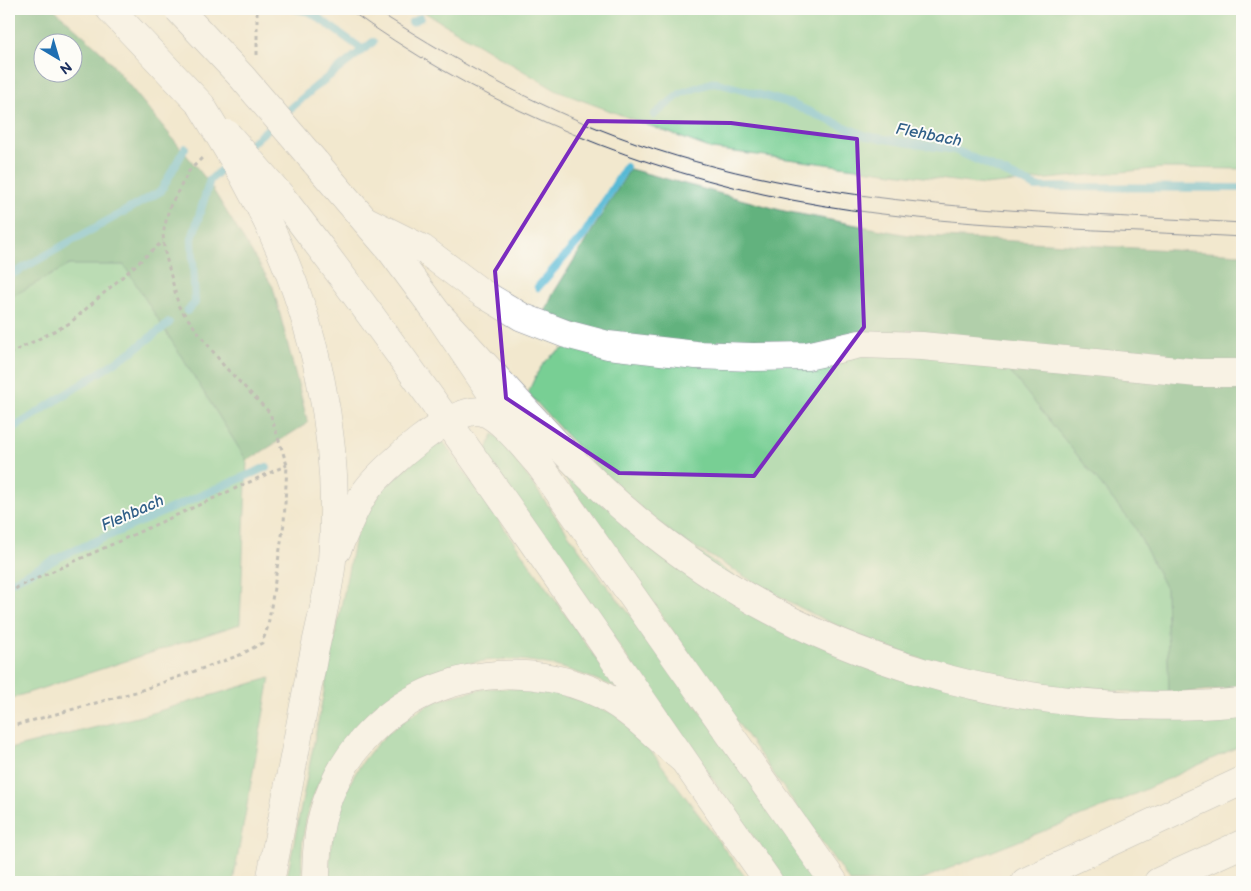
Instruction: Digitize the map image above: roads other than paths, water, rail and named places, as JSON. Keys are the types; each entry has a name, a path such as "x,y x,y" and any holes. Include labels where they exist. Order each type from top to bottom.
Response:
{"main road":[{"path":"110,9 201,105 243,175 353,289 448,421 769,882"},
{"path":"178,9 242,77 367,221 438,314 539,464 834,882"},
{"path":"270,202 274,235 298,297 316,361 328,427 333,494 332,561 270,882"},
{"path":"367,221 423,249 482,293 522,317 572,336 620,347 696,355 780,357 807,356 860,344 922,346 1204,374 1242,373"},
{"path":"438,314 593,480 638,520 686,557 736,590 789,620 844,645 901,666 959,683 1018,696 1078,703 1139,707 1199,706 1242,702"},
{"path":"332,561 354,510 366,491 397,458 448,421 463,413 475,410 495,418 539,464"},
{"path":"316,882 316,851 323,814 337,780 357,748 382,721 413,699 447,684 483,675 520,673 557,678 592,690 625,709 681,758"},
{"path":"1024,882 1242,781"},
{"path":"1158,882 1242,844"}],"waterway":[{"path":"296,9 310,12 362,49"},
{"path":"412,22 420,18"},
{"path":"246,148 314,88 373,42"},
{"name":"Flehbach","path":"654,115 681,93 714,82 789,103 866,136 955,150 1036,187 1242,188"},
{"path":"9,276 161,191 185,148"},
{"path":"187,311 195,303 192,239 210,180 230,162"},
{"name":"Flehbach","path":"538,287 583,236 626,167"},
{"path":"9,431 134,350 169,323"},
{"name":"Flehbach","path":"9,583 64,555 267,467"}],"tram line":[{"path":"348,9 444,71 494,98 599,144 653,164 708,180 763,194 880,214 1001,225 1242,237"},
{"path":"374,9 483,74 569,117 676,156 755,176 835,191 916,202 997,209 1242,223"}]}
